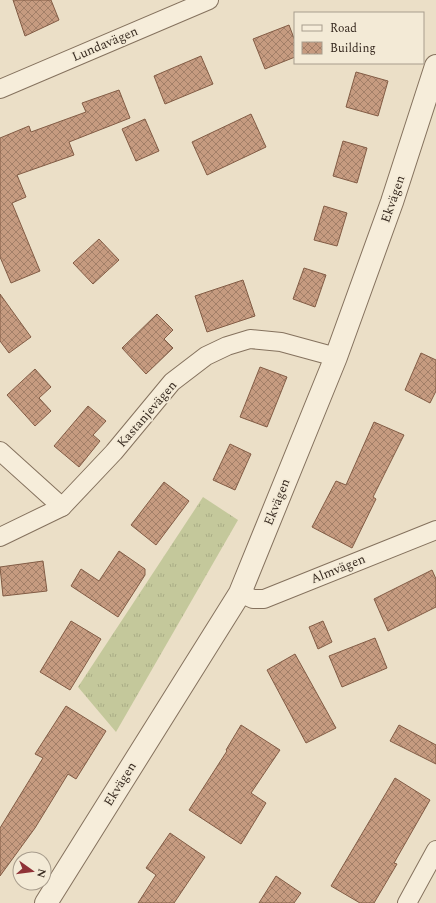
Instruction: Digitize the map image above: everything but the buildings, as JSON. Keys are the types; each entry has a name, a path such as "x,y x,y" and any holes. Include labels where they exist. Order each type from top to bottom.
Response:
{"street":[{"name":"Lundavägen","path":"0,89 209,0"},
{"name":"Ekvägen","path":"46,903 240,593 336,357 392,202 436,66"},
{"name":"Kastanjevägen","path":"0,537 62,507 114,452 172,382 206,356 227,346 250,340 281,342 336,357"},
{"path":"0,450 62,507"},
{"name":"Almvägen","path":"240,593 253,600 264,599 436,530"},
{"path":"407,903 436,850"}],"green space":[{"path":"203,497 238,520 116,732 78,687"}]}
